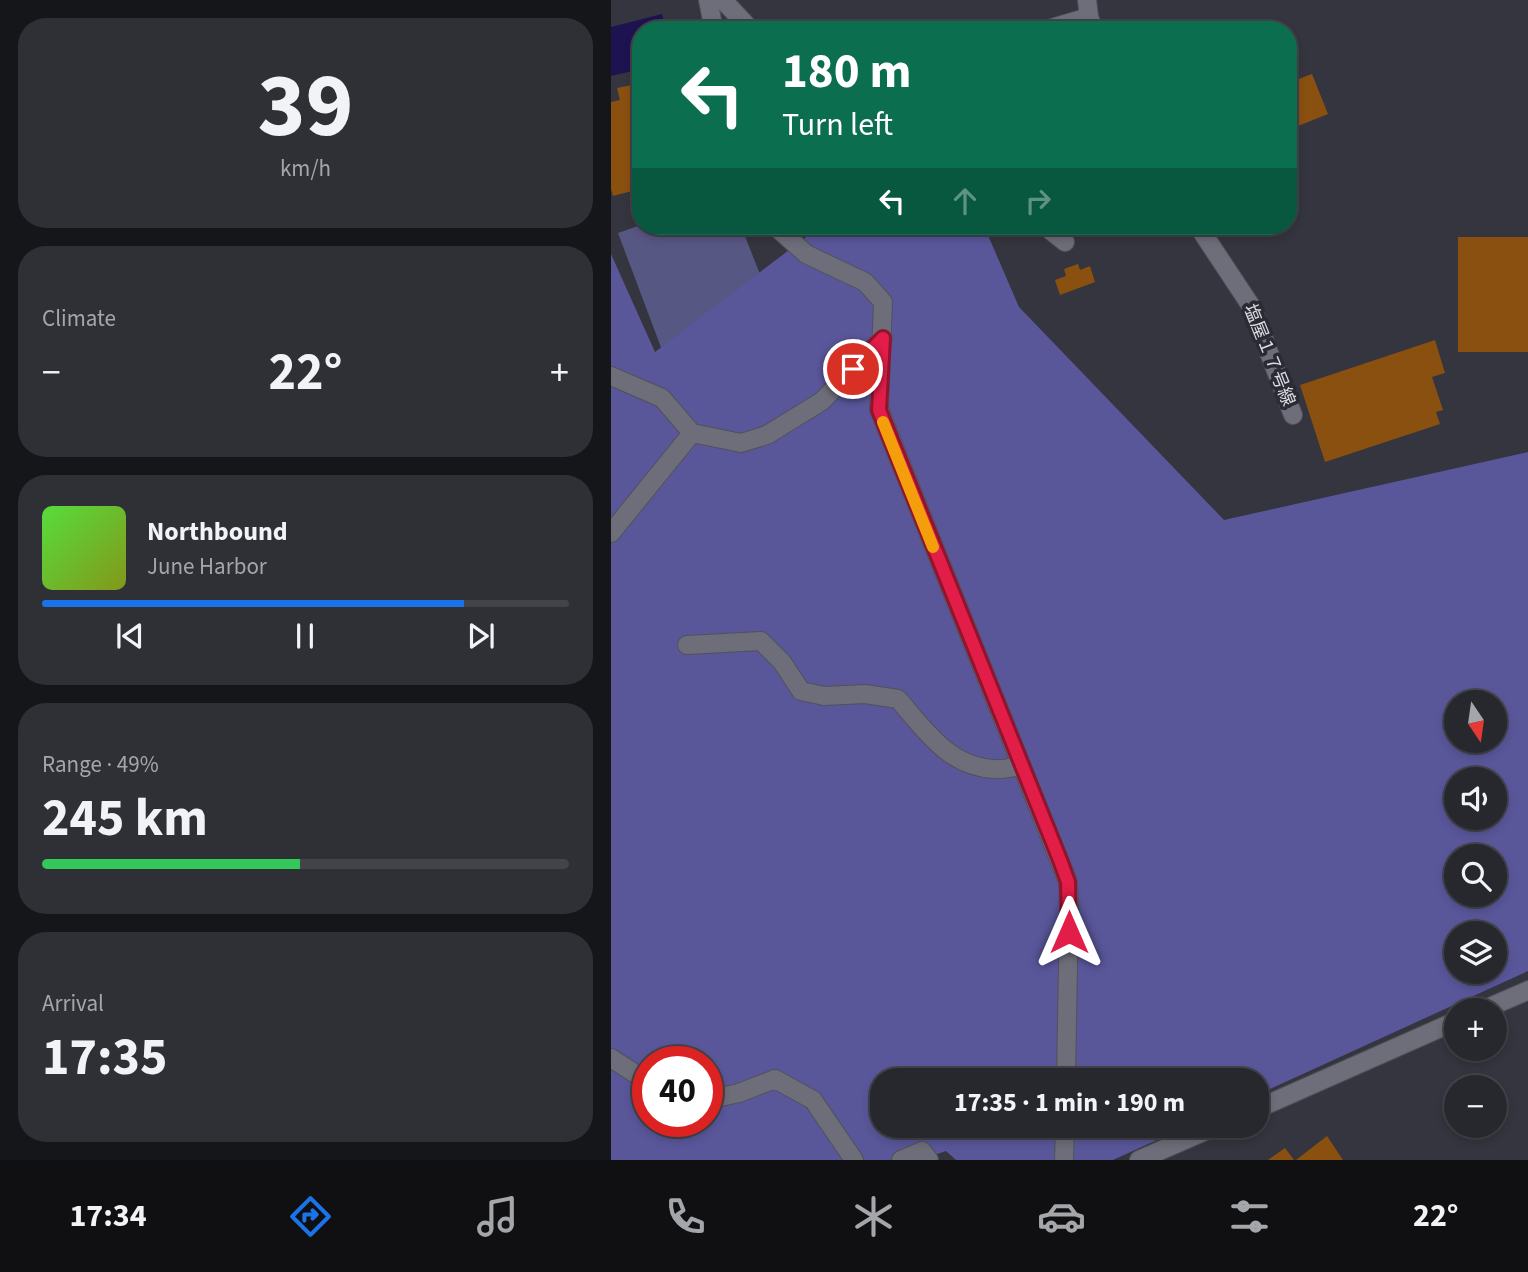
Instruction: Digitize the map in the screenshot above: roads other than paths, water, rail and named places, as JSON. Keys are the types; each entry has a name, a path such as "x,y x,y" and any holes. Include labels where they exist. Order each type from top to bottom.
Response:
{"street":[{"path":"708,0 712,21"},
{"path":"723,0 743,21"},
{"path":"785,235 806,254 865,282 883,302 879,410 1068,882 1066,1068"},
{"path":"1056,235 1065,242"},
{"name":"塩屋１７号線","path":"1204,235 1251,306 1293,415"},
{"path":"611,376 662,398 693,433 741,443 767,435 822,401 883,338"},
{"path":"611,533 693,433"},
{"path":"687,645 761,641 782,662 801,691 824,696 865,694 898,699 932,740 955,759 993,769 1022,766"},
{"path":"1507,999 1528,990"},
{"path":"1269,1104 1444,1026"},
{"path":"611,1058 632,1072"},
{"path":"723,1096 775,1079 813,1100 854,1160"},
{"path":"1064,1160 1065,1138"},
{"path":"1139,1160 1189,1138"},
{"path":"901,1160 925,1156"}]}
